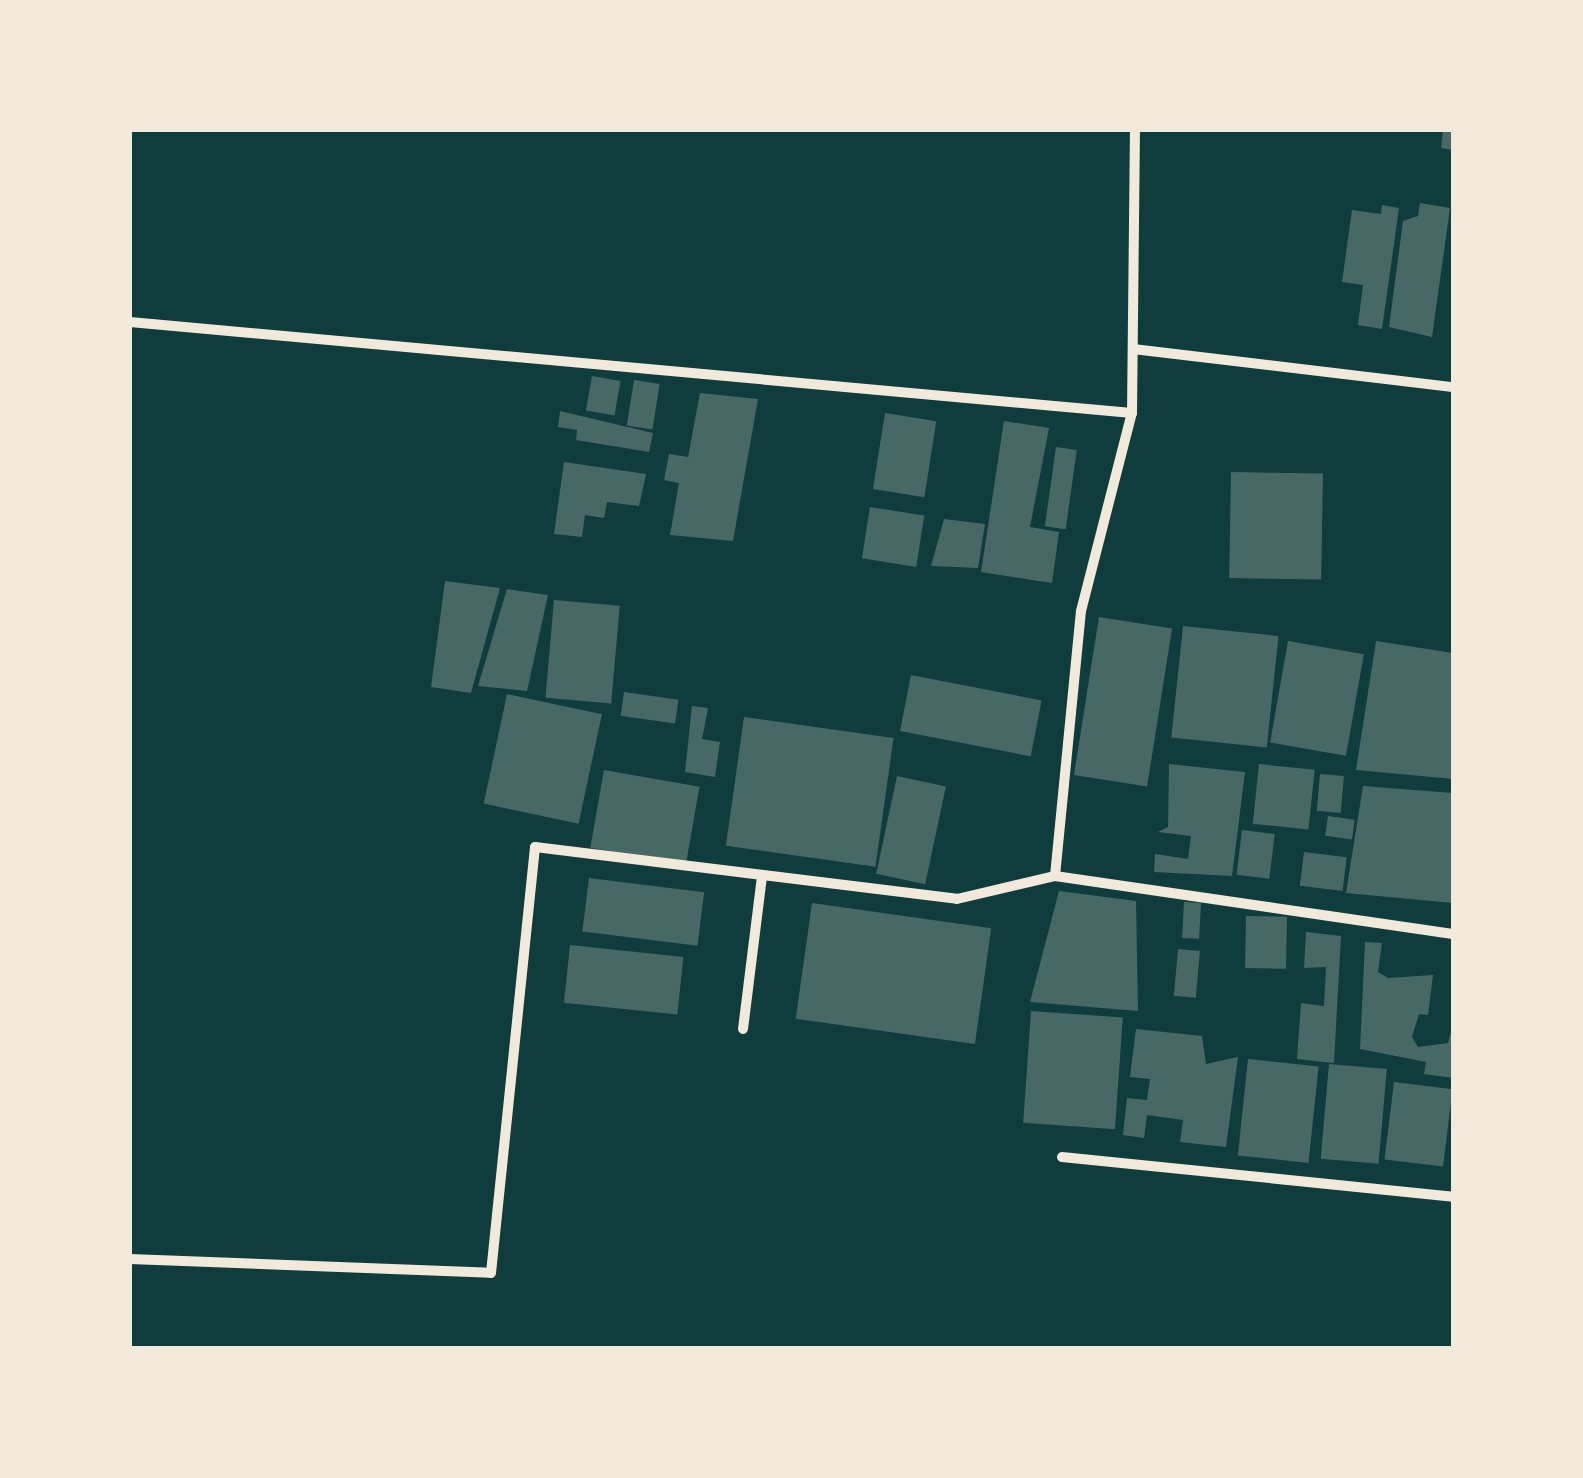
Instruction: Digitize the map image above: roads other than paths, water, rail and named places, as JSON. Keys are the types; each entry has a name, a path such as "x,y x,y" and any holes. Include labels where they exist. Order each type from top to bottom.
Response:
{"street":[{"path":"1055,876 1081,611 1132,413 1136,130"},
{"path":"130,322 1132,413"},
{"path":"1133,349 1453,387"},
{"path":"130,1258 491,1273 534,847 958,900 1055,876 1453,934"},
{"path":"744,1029 762,877"},
{"path":"1062,1157 1453,1197"}]}
